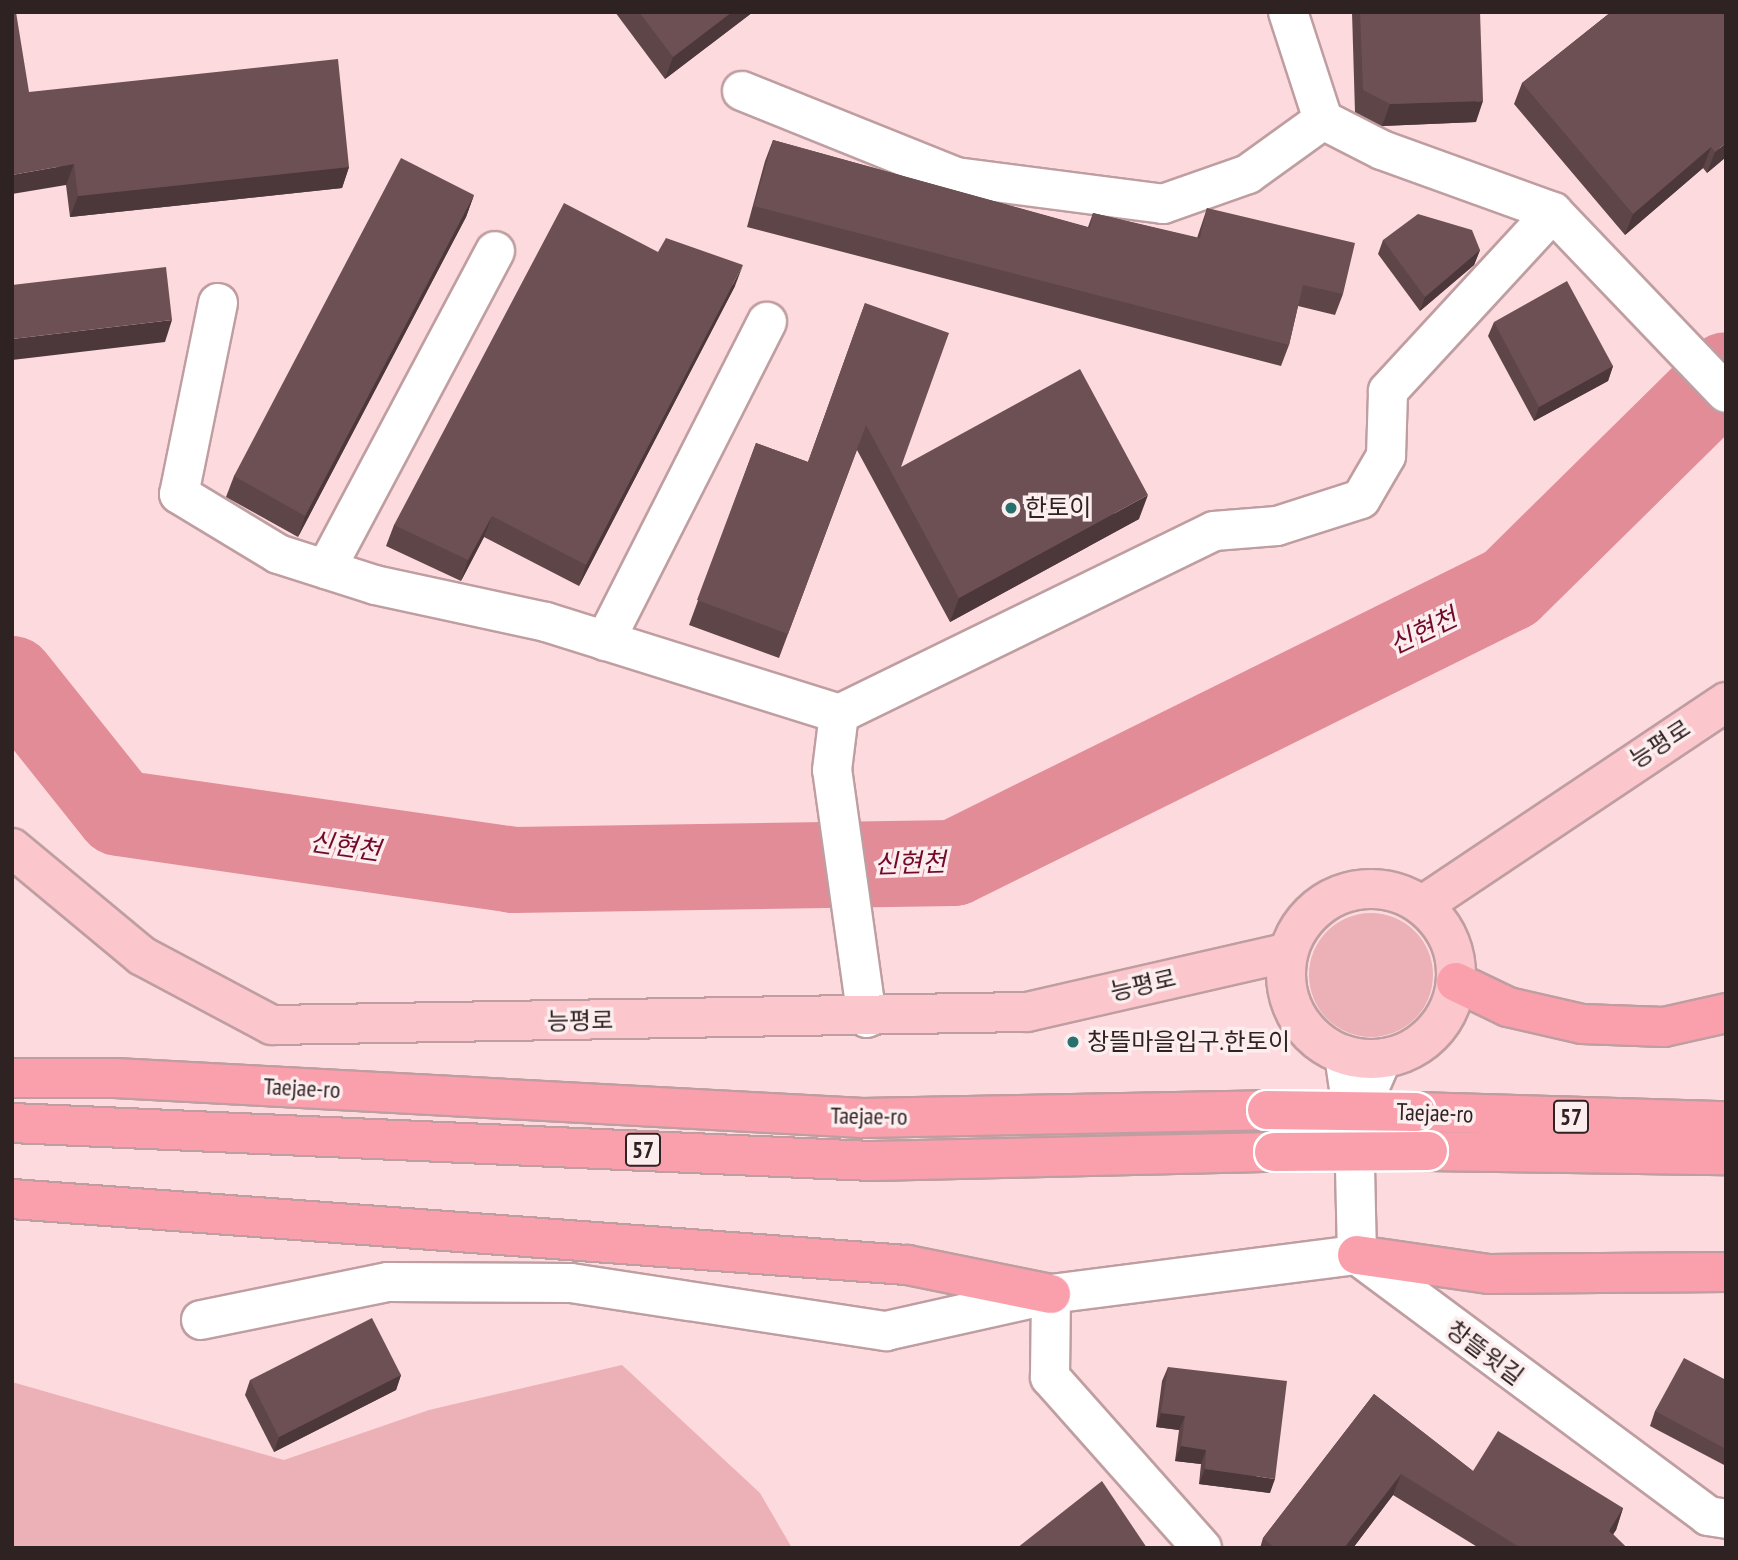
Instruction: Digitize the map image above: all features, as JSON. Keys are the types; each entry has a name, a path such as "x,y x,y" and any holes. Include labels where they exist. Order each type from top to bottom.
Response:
{"highway":[{"path":"1456,982 1533,1015 1582,1024 1664,1027 1726,1013"},
{"name":"Taejae-ro","path":"30,1078 863,1118 1267,1110 1726,1122"},
{"name":"Taejae-ro","path":"12,1123 872,1161 1274,1152 1726,1155"},
{"path":"12,1199 906,1265 1051,1294"},
{"path":"1357,1255 1489,1274 1726,1272"}],"main road":[{"name":"능평로","path":"1435,920 1524,832 1726,702"},
{"name":"능평로","path":"12,848 142,956 272,1025 867,1018 1027,1012 1199,972 1288,970"},
{"path":"1371,888 1435,920 1456,982 1449,1010 1432,1033 1382,1059 1344,1055 1306,1030 1288,970 1300,926 1344,893 1371,888"}],"street":[{"path":"1288,12 1323,120 1382,150 1553,212 1726,393"},
{"path":"742,91 956,177 1163,204 1248,174 1323,120"},
{"path":"218,303 179,494 278,554 605,641 839,714 1214,531 1277,526 1361,499 1386,456 1388,391 1553,212"},
{"path":"327,569 495,251"},
{"path":"605,641 767,322"},
{"path":"839,714 832,770 867,1018"},
{"path":"201,1320 388,1282 570,1283 886,1331 1051,1294 1357,1255 1353,1123 1344,1055"},
{"path":"1353,1123 1382,1059"},
{"path":"12,1064 30,1078"},
{"name":"창뜰윗길","path":"1357,1255 1697,1508 1726,1519"},
{"path":"1051,1294 1050,1377 1202,1548"}],"shaded area":[{"path":"1371,913 1395,918 1415,931 1428,951 1433,975 1428,999 1415,1019 1395,1032 1371,1037 1347,1032 1327,1019 1314,999 1309,975 1314,951 1327,931 1347,918"},
{"path":"622,1365 760,1493 792,1548 12,1548 12,1382 284,1460 429,1410"}],"building":[{"path":"12,12 16,12 29,92 338,59 349,167 78,196 74,164 12,175"},
{"path":"639,12 732,12 673,57"},
{"path":"1360,12 1480,12 1483,101 1390,104 1363,90"},
{"path":"1611,12 1726,12 1726,143 1715,152 1711,147 1633,214 1522,83"},
{"path":"773,140 1090,228 1093,213 1200,238 1207,208 1355,243 1343,294 1303,285 1289,345 754,206"},
{"path":"401,158 474,195 305,516 234,476"},
{"path":"564,203 658,252 666,238 743,265 586,565 492,516 468,560 394,525"},
{"path":"1418,214 1472,230 1480,250 1425,297 1383,240"},
{"path":"166,267 172,320 12,339 12,285"},
{"path":"1567,281 1613,366 1539,407 1494,322"},
{"path":"865,303 949,333 901,467 1080,369 1148,495 959,598 866,425 788,634 697,600 756,443 808,462"},
{"path":"372,1318 401,1375 279,1437 250,1380"},
{"path":"1684,1358 1726,1380 1726,1449 1655,1411"},
{"path":"1168,1367 1287,1381 1275,1479 1205,1469 1206,1450 1181,1446 1185,1416 1161,1413"},
{"path":"1374,1394 1473,1471 1498,1431 1623,1508 1609,1531 1627,1548 1521,1548 1401,1474 1344,1548 1275,1548 1263,1538"},
{"path":"1102,1481 1147,1548 1017,1548"}],"waterway":[{"name":"신현천","path":"12,679 119,813 513,870 954,863 1510,588 1726,375"}],"place":[{"name":"한토이","path":"1011,508"},
{"name":"창뜰마을입구.한토이","path":"1073,1042"}]}
